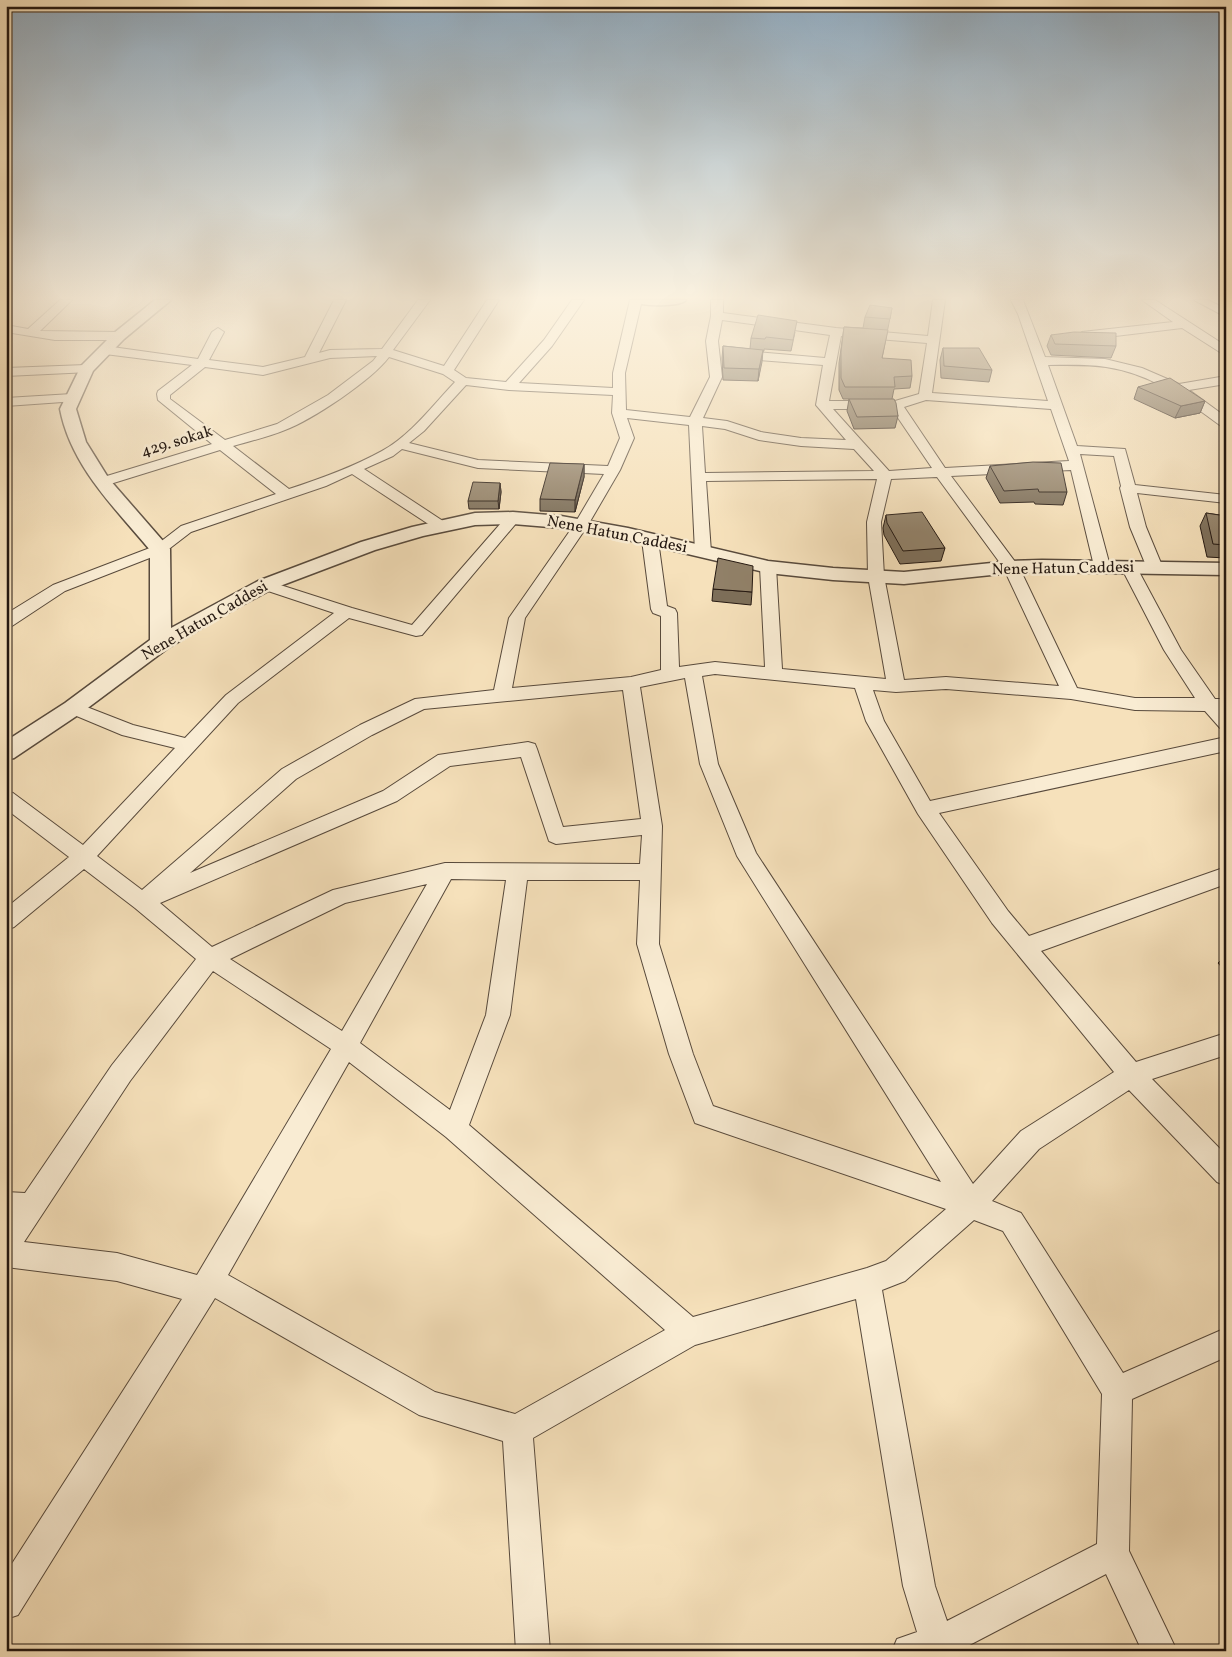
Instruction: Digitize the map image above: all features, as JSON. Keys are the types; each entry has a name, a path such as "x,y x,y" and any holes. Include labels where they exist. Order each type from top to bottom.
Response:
{"street":[{"path":"82,377 68,408 72,429 102,482 160,549 161,643"},
{"path":"184,377 163,394 164,400 288,495"},
{"name":"429. sokak","path":"102,482 225,446 282,427 332,398 359,377"},
{"path":"458,377 464,381 509,386 619,392"},
{"path":"509,386 517,377"},
{"path":"502,696 517,618 581,525 613,470 627,438 619,413 619,377"},
{"path":"702,552 695,421 716,377"},
{"path":"822,405 827,377"},
{"path":"925,396 927,377"},
{"path":"1047,377 1077,465 1102,566"},
{"path":"1153,377 1178,388 1226,423"},
{"path":"1178,388 1226,380"},
{"path":"6,622 60,588 160,549 186,529 288,495 388,454 418,428 464,381"},
{"path":"822,405 896,404 925,396 1057,406"},
{"path":"6,402 72,398"},
{"path":"896,404 942,472 1011,567 1072,693"},
{"path":"822,405 885,475"},
{"path":"619,413 728,425 758,436 801,442 858,446"},
{"path":"399,444 478,464 613,470"},
{"path":"1072,450 1120,452 1127,488 1138,527 1155,568"},
{"path":"698,477 885,475 1077,465"},
{"path":"354,469 440,526"},
{"path":"885,475 874,522 876,576 896,686"},
{"path":"1127,488 1226,499"},
{"path":"265,585 346,612 416,631 513,518"},
{"name":"Nene Hatun Caddesi","path":"6,752 73,708 161,643 265,585 368,546 440,526 475,519 513,518 581,525 768,567 833,574 904,578 1011,567 1102,566 1130,569 1226,570"},
{"path":"650,540 659,609 669,613 670,674"},
{"path":"768,567 774,674"},
{"path":"1130,569 1160,628 1217,705 1226,723"},
{"path":"6,921 84,857 232,699 346,612"},
{"path":"143,902 289,774 366,730 421,703 631,683 670,674 715,668 896,686 946,683 1072,693 1135,704 1217,705"},
{"path":"692,671 709,764 747,856 971,1205"},
{"path":"631,683 652,826 648,944 681,1054 704,1115 971,1205 1012,1222 1117,1391 1113,1552 1160,1651"},
{"path":"862,683 875,721 925,809 1000,916 1131,1075 1226,1173"},
{"path":"73,708 128,730 188,745"},
{"path":"925,809 1226,744"},
{"path":"143,902 390,796 445,760 528,749 556,836 652,826"},
{"path":"6,798 143,902 210,958 346,1046 454,1129 689,1332"},
{"path":"6,1244 18,1206 210,958 340,896 445,871 651,872"},
{"path":"6,1602 206,1286 346,1046 445,871"},
{"path":"454,1129 498,1015 518,871"},
{"path":"1025,947 1226,875"},
{"path":"6,1253 117,1267 206,1286 429,1404 517,1430 689,1332 867,1282 895,1271 971,1205 1030,1140 1131,1075 1226,1044"},
{"path":"867,1282 929,1648 1113,1552"},
{"path":"1117,1391 1226,1342"},
{"path":"517,1430 533,1651"}],"building":[{"path":"894,377 895,387 845,387 841,378"},
{"path":"1170,378 1205,401 1181,406 1138,387"},
{"path":"849,399 894,399 898,416 857,417"},
{"path":"1033,462 1061,463 1067,492 1039,492 1038,489 1004,491 990,466"},
{"path":"550,463 584,464 575,500 540,499"},
{"path":"473,482 500,483 498,501 468,501"},
{"path":"922,512 945,548 903,551 887,523 886,515"},
{"path":"1206,513 1226,516 1226,545 1213,544"},
{"path":"718,558 753,566 752,592 713,589"}]}
